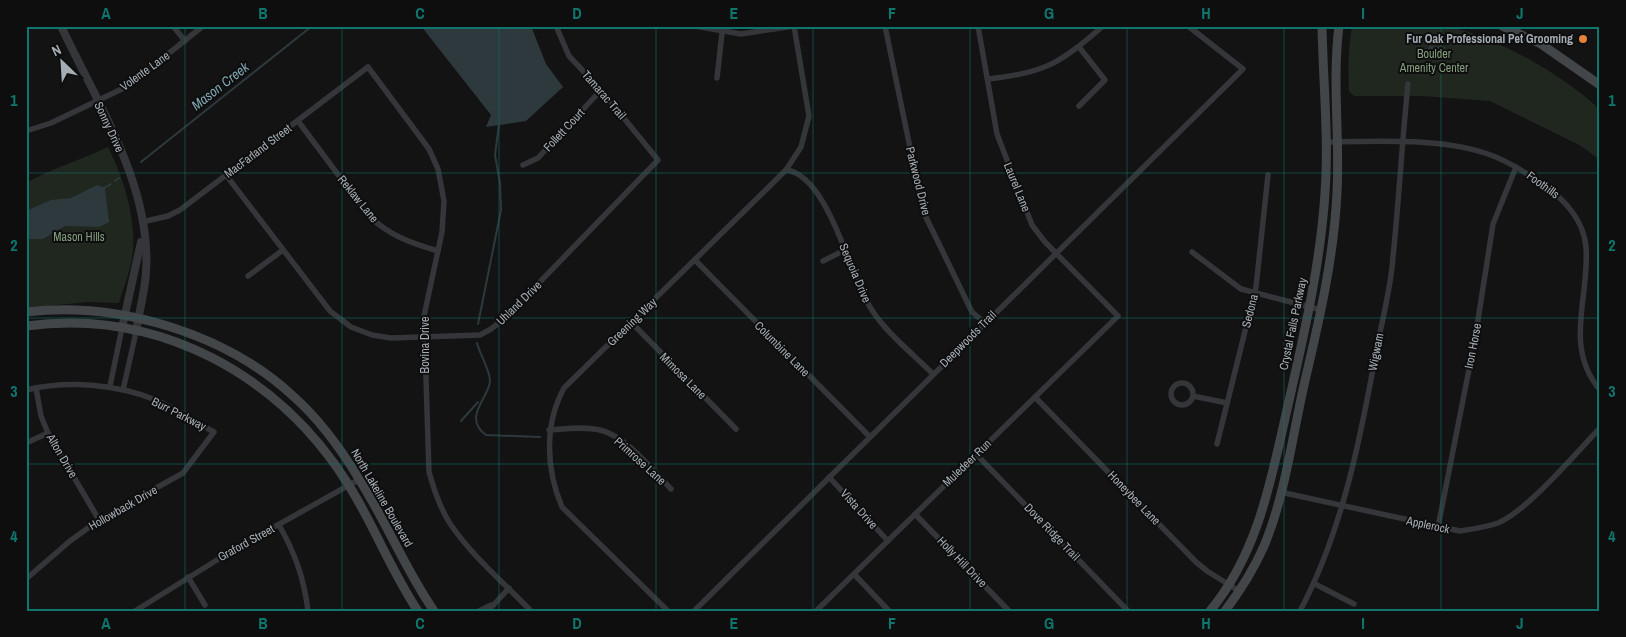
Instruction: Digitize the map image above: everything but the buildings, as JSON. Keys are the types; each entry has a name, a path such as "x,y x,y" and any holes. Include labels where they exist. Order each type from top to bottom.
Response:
{"main road":[{"name":"Crystal Falls Parkway","path":"1210,611 1229,585 1251,544 1263,512 1310,307 1321,239 1325,192 1326,142 1322,26"},
{"name":"Crystal Falls Parkway","path":"1225,611 1264,546 1280,492 1321,310 1334,230 1339,142 1336,51 1339,26"},
{"path":"1502,26 1540,44 1600,86"},
{"path":"1323,52 1336,51"},
{"name":"North Lakeline Boulevard","path":"26,312 74,310 125,314 229,351 260,370 294,396 332,437 360,479 423,596 434,611"},
{"name":"North Lakeline Boulevard","path":"26,326 85,323 122,328 162,337 215,358 252,380 304,426 348,485 389,564 418,611"}],"street":[{"name":"Sonny Drive","path":"61,26 131,176 142,222 146,271 136,332 123,390"},
{"path":"173,26 185,41"},
{"name":"Volente Lane","path":"26,131 51,122 128,86 203,26"},
{"name":"Tamarac Trail","path":"556,26 569,56 601,90 658,160"},
{"path":"695,26 722,33 752,34 794,26"},
{"name":"Greening Way","path":"668,611 562,507 554,487 549,430 554,405 564,388 786,170 800,147 809,116 794,26"},
{"name":"Parkwood Drive","path":"885,26 923,211 972,312 985,323"},
{"name":"Laurel Lane","path":"978,26 1001,147 1032,225 1118,316"},
{"path":"988,79 1043,69 1057,63 1103,26"},
{"name":"Deepwoods Trail","path":"694,611 1244,69 1188,26"},
{"path":"717,78 722,33"},
{"path":"1079,47 1105,80 1079,106"},
{"name":"MacFarland Street","path":"142,222 168,216 180,210 368,68"},
{"name":"Bovina Drive","path":"368,68 423,139 438,169 444,201 444,216 438,251 427,296 424,337 429,472 434,491 450,525 531,611"},
{"name":"Wigwam","path":"1300,611 1315,584 1329,547 1350,472 1371,377 1393,258 1408,84"},
{"name":"Follett Court","path":"523,165 538,158 601,90"},
{"name":"Reklaw Lane","path":"298,121 370,216 380,226 410,243 438,251"},
{"name":"Foothills","path":"1326,142 1402,142 1464,148 1486,154 1528,173 1559,196 1578,222 1586,246 1584,295 1579,323 1581,354 1600,390"},
{"name":"Uhland Drive","path":"226,175 330,311 351,327 372,335 391,338 465,337 480,334 491,329 505,318 604,219 658,160"},
{"name":"Iron Horse","path":"1438,527 1475,339 1493,224 1516,168"},
{"name":"Sequoia Drive","path":"786,170 797,173 820,198 874,314 933,374"},
{"name":"Sedona","path":"1217,444 1254,294 1268,176"},
{"name":"Sonny Drive","path":"110,386 143,233"},
{"path":"248,276 283,250"},
{"path":"823,261 845,250"},
{"path":"1192,252 1240,289 1321,310"},
{"name":"Columbine Lane","path":"695,260 870,437"},
{"name":"Muledeer Run","path":"816,611 1118,316"},
{"name":"Mimosa Lane","path":"631,322 736,429"},
{"name":"Burr Parkway","path":"26,390 74,385 110,386 156,400 214,432"},
{"name":"Alton Drive","path":"36,388 41,416 48,433 99,520"},
{"path":"1193,396 1227,403"},
{"name":"Honeybee Lane","path":"1035,397 1196,562 1239,590"},
{"name":"Primrose Lane","path":"549,430 587,428 612,435 629,448 672,490"},
{"name":"Applerock","path":"1280,492 1460,531 1498,522 1511,515 1523,506 1600,428"},
{"name":"Hollowback Drive","path":"26,579 70,541 99,520 183,473 214,432"},
{"path":"26,443 48,433"},
{"name":"Dove Ridge Trail","path":"976,454 1128,611"},
{"name":"Vista Drive","path":"829,477 888,541"},
{"name":"Graford Street","path":"134,611 188,577 360,479"},
{"name":"Holly Hill Drive","path":"915,514 1009,611"},
{"path":"279,525 298,562 305,585 308,611"},
{"path":"854,574 889,611"},
{"path":"188,577 205,605"},
{"path":"1315,584 1354,604"},
{"path":"478,611 489,608 508,588"}],"green space":[{"name":"Boulder Amenity Center","path":"1352,26 1443,26 1482,37 1526,58 1568,84 1600,110 1600,160 1581,146 1490,101 1422,96 1354,96 1349,91 1348,67"},
{"name":"Mason Hills","path":"108,147 124,187 133,231 132,259 119,303 88,302 26,308 26,183"}],"shaded area":[{"path":"421,26 531,26 546,64 563,87 526,121 486,127 491,115"},
{"path":"1429,46 1445,47 1447,55 1440,55 1437,59 1427,54"},
{"path":"97,185 105,188 109,222 99,227 65,226 43,239 26,239 26,211 51,200 71,198"}],"waterway":[{"name":"Mason Creek","path":"141,162 312,26"},
{"path":"478,324 501,210 500,183 495,155 499,124"},
{"name":"Mason Creek","path":"115,181 119,178"},
{"name":"Mason Creek","path":"104,188 111,184"},
{"path":"477,343 490,380 477,414 476,421 479,428 486,435 540,437"},
{"path":"461,421 478,402"}],"place":[{"name":"Fur Oak Professional Pet Grooming","path":"1583,39"}]}
